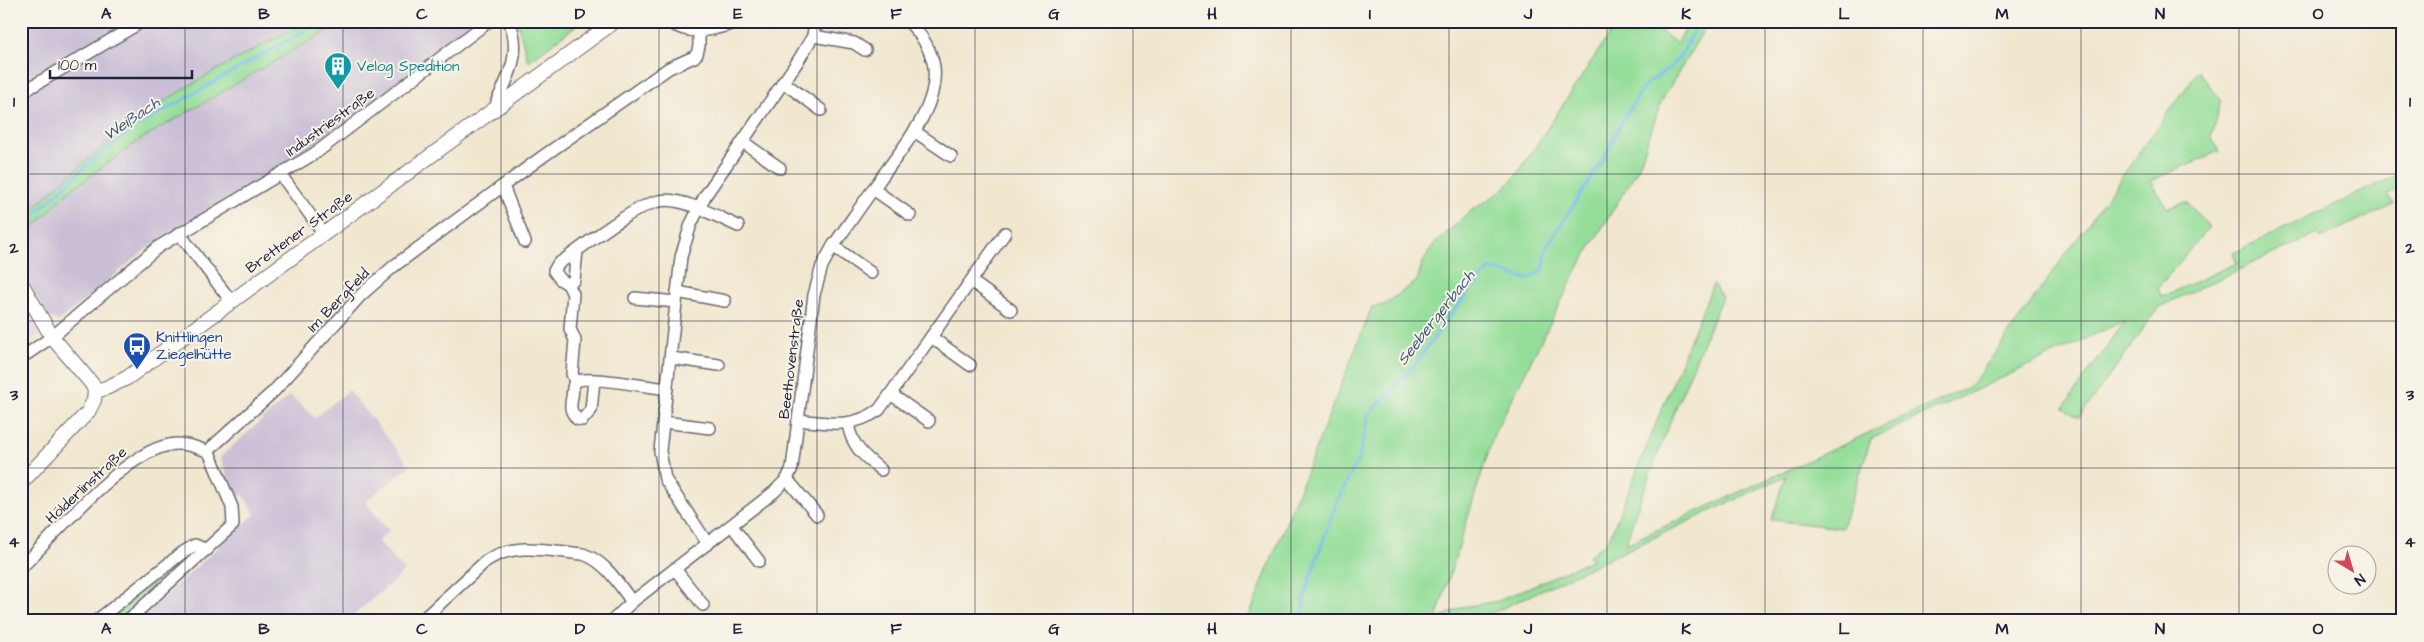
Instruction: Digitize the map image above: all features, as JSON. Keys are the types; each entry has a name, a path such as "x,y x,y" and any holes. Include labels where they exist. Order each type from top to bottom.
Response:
{"street":[{"path":"21,94 144,21"},
{"name":"Industriestraße","path":"21,358 52,337 158,247 179,233 282,175 317,152 489,21"},
{"path":"501,106 497,101 512,71 515,53 513,31 509,21"},
{"name":"Brettener Straße","path":"95,391 127,378 615,21"},
{"path":"668,21 682,30 699,33 743,21"},
{"path":"708,544 665,479 660,451 672,358 681,257 698,208 813,36 815,21"},
{"name":"Beethovenstraße","path":"787,479 792,468 814,295 822,266 833,246 914,131 927,107 932,89 934,68 930,50 919,32 908,21"},
{"name":"Im Bergfeld","path":"209,452 212,447 274,391 361,295 394,266 669,68 694,57 699,46 699,33"},
{"path":"813,36 854,43 865,50"},
{"path":"783,82 821,110"},
{"path":"914,131 951,156"},
{"path":"743,142 780,168"},
{"path":"282,175 324,234"},
{"path":"503,186 525,242"},
{"path":"873,189 910,215"},
{"path":"594,380 591,410 582,420 577,419 570,408 576,382 572,374 575,340 570,329 573,294 568,284 561,280 554,271 558,264 629,215 659,200 698,208 738,226"},
{"path":"179,233 231,301"},
{"path":"798,420 848,424 869,417 879,410 1006,233"},
{"path":"833,246 870,273"},
{"path":"568,284 574,280 576,274 577,251"},
{"path":"971,281 1011,310"},
{"path":"21,283 52,337 86,377 95,391 94,400 88,412 21,483"},
{"path":"635,298 677,297 725,301"},
{"path":"931,337 970,366"},
{"path":"672,358 719,364"},
{"path":"576,382 581,379 668,389"},
{"path":"892,394 929,421"},
{"path":"664,422 710,428"},
{"path":"848,424 852,442 858,450 881,470"},
{"name":"Hölderlinstraße","path":"21,568 95,495 140,455 169,444 183,444 209,452"},
{"path":"126,621 208,550 233,525 232,508 209,452"},
{"path":"612,621 632,602 732,526 787,479 816,515"},
{"path":"732,526 759,561"},
{"path":"96,621 182,553 195,545 208,550"},
{"path":"422,621 486,561 498,553 512,549 583,554 593,558 608,570 632,602"},
{"path":"675,569 703,605"}],"shaded area":[{"path":"21,21 307,21 173,96 72,173 21,220 21,85 32,79 21,59"},
{"path":"344,21 479,21 314,146 156,241 59,321 49,318 21,270 21,240 67,193 141,139"},
{"path":"21,301 38,331 37,336 21,349"},
{"path":"349,390 410,466 365,502 389,531 378,541 405,571 347,621 137,621 255,514 243,494 236,498 220,457 290,395 315,418"}],"green space":[{"path":"307,21 344,21 141,139 67,193 21,240 21,220 74,171 130,125 194,83"},
{"path":"517,21 582,21 528,62"},
{"path":"1618,21 1650,21 1676,43 1692,21 1709,21 1661,102 1638,169 1579,266 1494,434 1436,619 1463,607 1498,601 1593,559 1588,556 1608,541 1713,284 1722,297 1672,417 1635,514 1626,544 1971,386 2198,71 2221,100 2211,137 2219,151 2151,181 2167,208 2187,202 2209,227 2158,288 2162,297 2237,263 2233,253 2403,172 2403,187 2388,194 2394,204 2320,238 2318,233 2159,307 2079,418 2063,408 2126,320 1871,439 1842,528 1771,520 1786,476 1475,621 1247,621 1372,307 1384,305 1417,281 1422,264 1433,245 1471,211 1500,192 1516,176"},
{"path":"190,553 193,556 120,621 102,621"}],"waterway":[{"name":"Weißach","path":"21,227 89,163 135,127 322,21"},
{"name":"Seebergerbach","path":"1304,621 1304,599 1312,572 1337,501 1359,458 1369,414 1410,371 1468,292 1490,269 1528,279 1543,270 1547,246 1604,158 1622,121 1646,84 1671,67 1683,52 1698,21"}],"place":[{"name":"Velog Spedition","path":"338,90"},
{"name":"Knittlingen Ziegelhütte","path":"137,370"}]}
